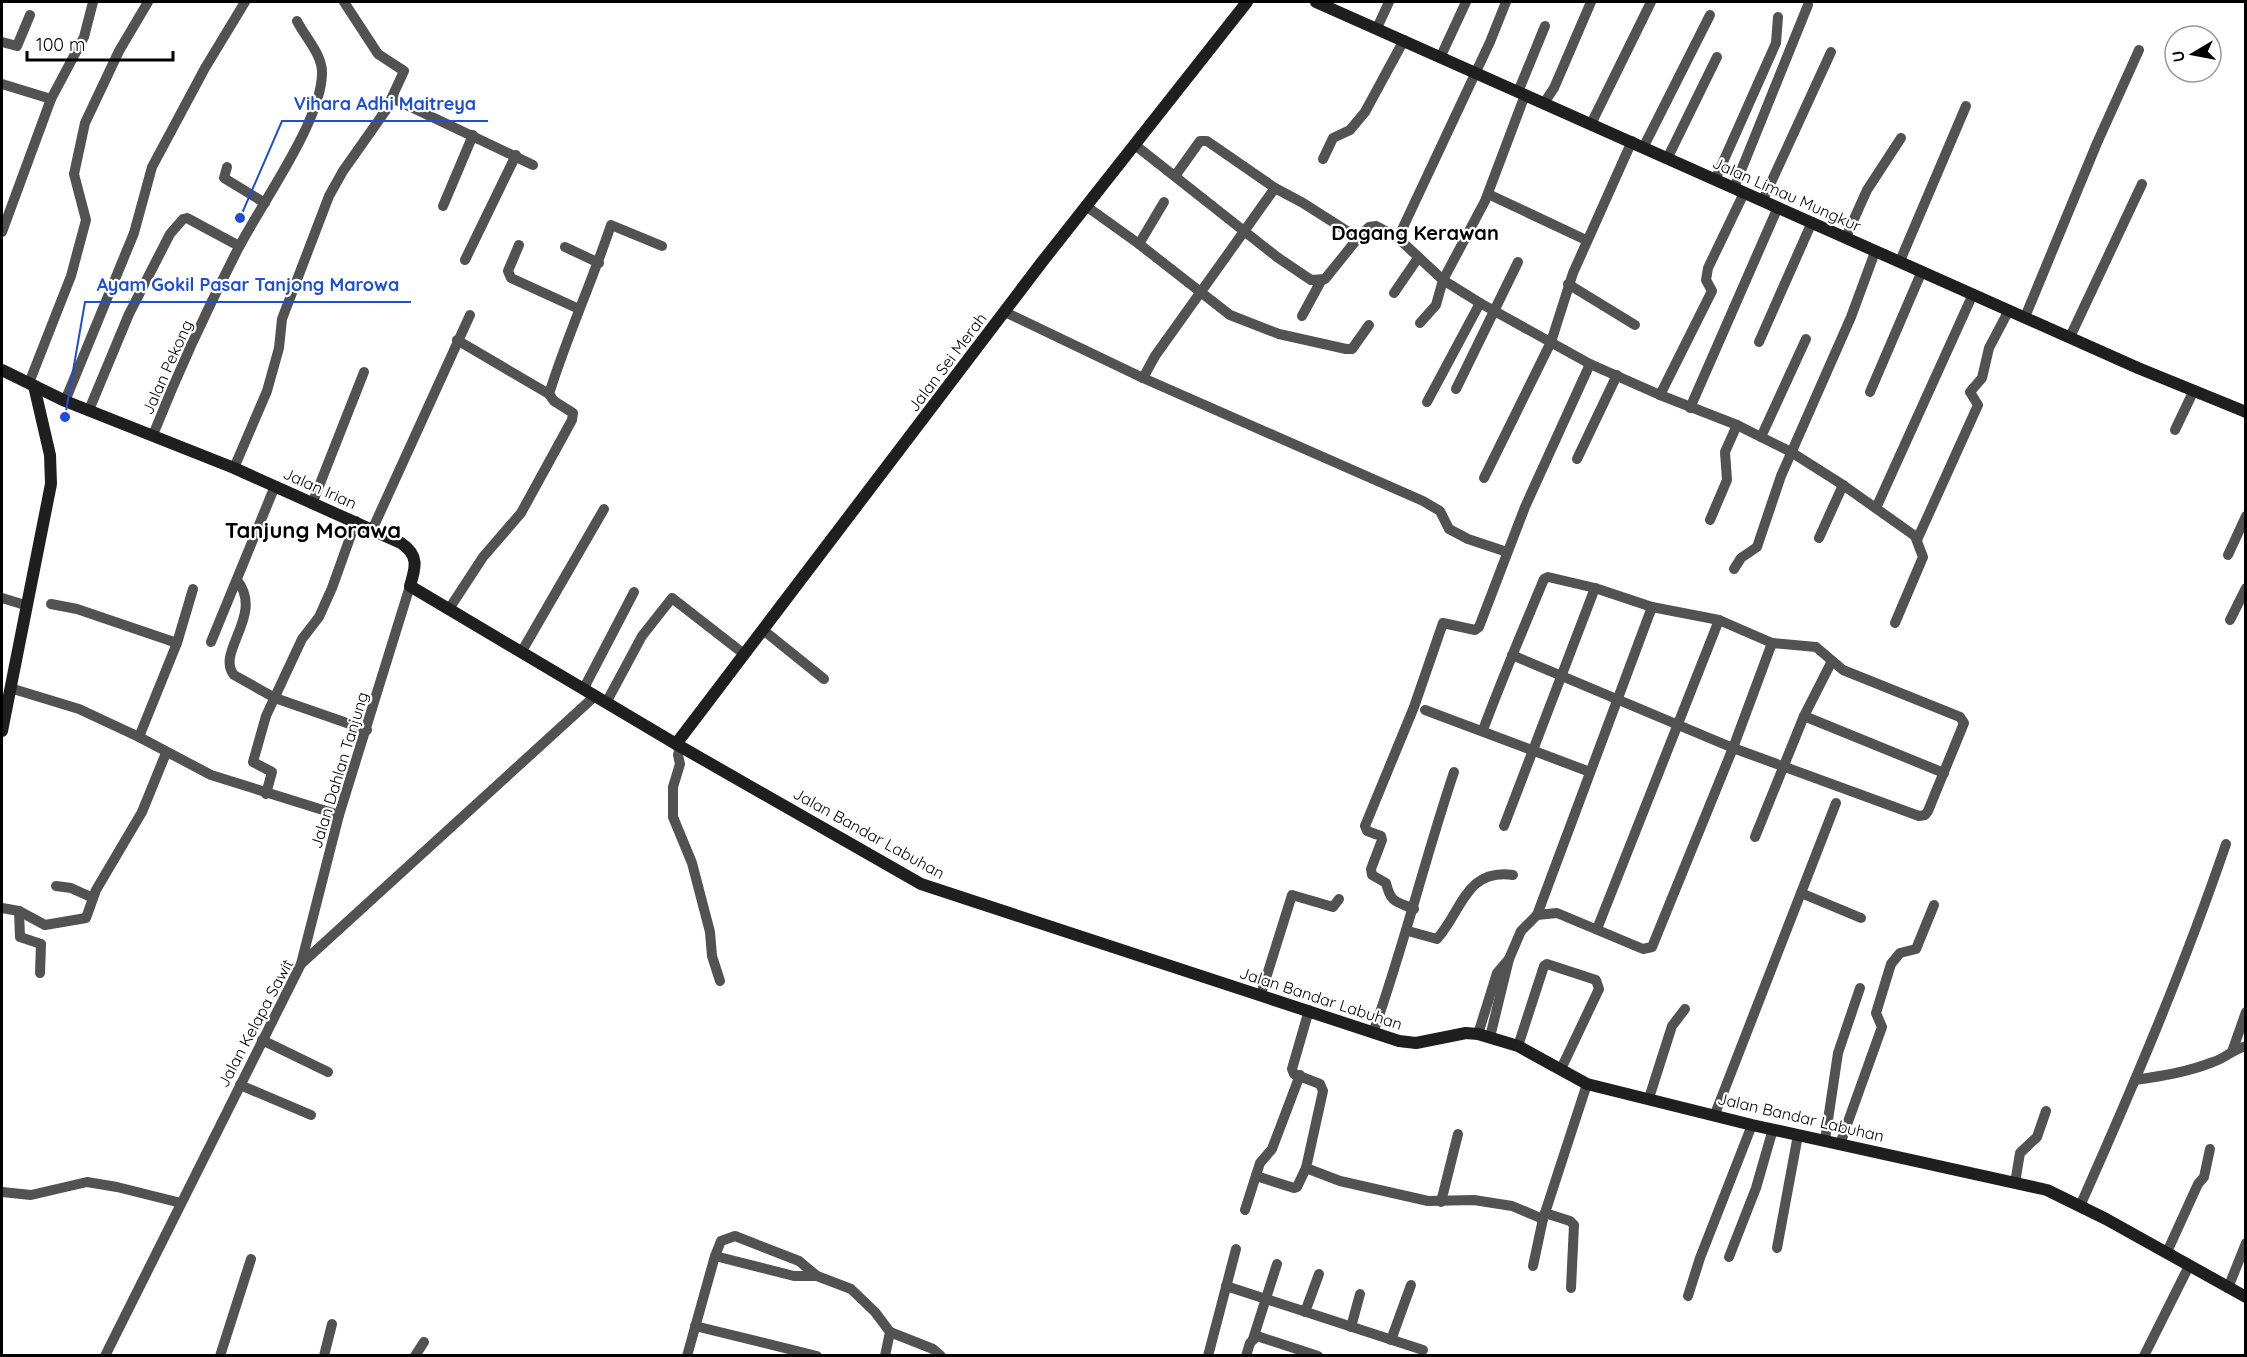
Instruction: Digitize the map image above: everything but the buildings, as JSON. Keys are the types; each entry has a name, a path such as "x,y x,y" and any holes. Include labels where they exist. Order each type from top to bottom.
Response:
{"main road":[{"name":"Jalan Sei Merah","path":"678,745 744,654 1086,206 1247,2"},
{"name":"Jalan Limau Mungkur","path":"1316,2 1632,141 1667,159 1846,237 1875,252 2246,412"},
{"name":"Jalan Irian","path":"2,370 65,401 234,468 312,504 373,528 413,552 416,565 410,586"},
{"path":"2,731 25,605 51,484 50,455 32,384"},
{"path":"410,586 601,699"},
{"name":"Jalan Bandar Labuhan","path":"601,699 921,884 955,897 1409,1043 1466,1033 1484,1036 1518,1046 1587,1084 1773,1130 2047,1190 2167,1252 2246,1297"}],"street":[{"path":"2,232 51,99 84,37 93,2"},
{"path":"32,384 64,296 85,225 85,208 74,174 85,123 119,51 148,2"},
{"path":"65,401 134,232 152,167 205,68 245,2"},
{"path":"234,468 267,392 279,348 282,319 329,196 392,98 404,71 378,54 344,2"},
{"path":"1377,28 1389,2"},
{"path":"1440,58 1466,2"},
{"path":"1398,238 1473,73 1490,42 1506,2"},
{"path":"1544,103 1557,81 1591,2"},
{"path":"1591,124 1650,2"},
{"path":"1660,395 1712,291 1706,280 1708,268 1808,5"},
{"path":"2,42 17,46 30,15"},
{"path":"1643,148 1710,15"},
{"path":"1715,180 1776,43 1778,17"},
{"name":"Jalan Pekong","path":"153,435 178,372 239,246 308,126 323,72 320,61 297,21"},
{"path":"1420,324 1436,305 1443,280 1488,194 1545,26"},
{"path":"1323,159 1333,138 1350,130 1365,112 1404,40"},
{"path":"2025,317 2097,143 2139,50"},
{"path":"1763,200 1831,52"},
{"path":"1667,159 1717,57"},
{"path":"2,84 51,99"},
{"path":"392,98 533,165"},
{"path":"1900,261 1966,105"},
{"path":"443,206 473,135"},
{"path":"1846,237 1867,190 1901,138"},
{"path":"1176,176 1203,140 1275,188 1303,202 1358,238"},
{"path":"1484,478 1551,342 1568,284 1632,141"},
{"path":"1135,145 1277,257 1311,280 1321,281"},
{"path":"465,260 516,155"},
{"path":"227,167 224,178 265,203"},
{"path":"2070,337 2142,184"},
{"path":"1143,378 1155,356 1246,232 1275,188"},
{"path":"1488,194 1586,240"},
{"path":"1139,244 1164,202"},
{"path":"1086,206 1139,244 1200,293 1243,321 1279,334 1346,349 1352,348 1369,325"},
{"path":"1690,408 1778,207"},
{"path":"89,410 129,314 170,234 183,219 188,218 239,246"},
{"path":"1759,342 1812,222"},
{"path":"549,394 566,340 599,263 611,225 662,246"},
{"path":"1302,316 1321,281 1358,238 1369,227 1376,226 1398,238 1443,280 1480,303 1590,364 1690,408 1737,425 1791,452 1876,508 1917,540 1923,557 1895,623"},
{"path":"519,245 508,271 511,278 579,309"},
{"path":"565,247 599,263"},
{"path":"1734,569 1744,555 1757,547 1791,452 1851,317 1875,252"},
{"path":"1394,293 1418,258"},
{"path":"1456,389 1518,262"},
{"path":"1870,392 1922,271"},
{"path":"1568,284 1635,325"},
{"path":"1876,508 1973,294"},
{"path":"1427,402 1480,303"},
{"path":"1917,540 1978,405 1979,402 1970,396 1970,392 1982,378 1989,348 2009,310"},
{"path":"1005,312 1143,378 1424,501 1440,511 1449,528 1468,539 1507,552"},
{"path":"373,528 470,315"},
{"path":"1761,437 1806,339"},
{"path":"449,609 488,549 521,513 572,420 573,413 554,401 549,394 457,340"},
{"path":"1414,909 1393,900 1389,896 1386,883 1372,875 1371,869 1382,840 1381,836 1367,831 1365,826 1410,717 1443,623 1478,628 1493,597 1507,552 1590,364"},
{"path":"312,504 364,372"},
{"path":"1577,459 1617,375"},
{"path":"2175,430 2194,390"},
{"path":"1710,520 1727,480 1725,452 1737,425"},
{"path":"1819,538 1843,485"},
{"path":"211,642 274,486"},
{"path":"522,651 604,509"},
{"path":"2228,555 2246,516"},
{"path":"266,794 272,772 253,762 266,716 302,639 319,617 356,521"},
{"path":"1483,730 1512,655 1545,578 1595,588 1652,607 1719,620 1772,643 1816,647 1844,670 1963,720 1926,814 1919,816 1733,748 1512,655"},
{"path":"237,580 243,588 247,602 229,662 230,670 240,681 275,698 367,730"},
{"name":"Jalan Dahlan Tanjung","path":"301,964 339,815 410,586"},
{"path":"1504,826 1595,588"},
{"path":"2230,620 2246,588"},
{"path":"139,737 177,643 193,589"},
{"path":"584,688 634,592"},
{"path":"2,598 25,605"},
{"name":"Jalan Kelapa Sawit","path":"105,1356 301,964 601,699 642,636 672,598 744,654"},
{"path":"51,604 77,609 177,643"},
{"path":"1484,1036 1507,975 1509,959 1521,931 1537,915 1652,607"},
{"path":"1597,929 1719,620"},
{"path":"763,630 824,679"},
{"path":"1537,915 1552,912 1644,949 1652,947 1733,748 1772,643"},
{"path":"1755,837 1804,716 1832,662"},
{"path":"9,688 73,707 139,737 211,775 339,815"},
{"path":"1425,710 1590,772"},
{"path":"1804,716 1944,772"},
{"path":"678,745 679,766 673,787 673,817 692,863 710,932 712,956 720,981"},
{"path":"2,909 19,911 45,925 84,919 93,898 142,812 166,753"},
{"path":"1373,1032 1414,909 1425,860 1454,772"},
{"path":"1715,1114 1836,803"},
{"path":"2080,1206 2136,1080 2205,906 2226,844"},
{"path":"1407,931 1437,939 1477,881 1496,873 1513,875"},
{"path":"56,886 70,888 93,898"},
{"path":"1801,892 1861,918"},
{"path":"1261,994 1292,895 1333,907 1340,899"},
{"path":"1840,1144 1882,1027 1876,1013 1891,964 1899,953 1916,949 1934,905"},
{"path":"19,911 20,937 41,944 40,974"},
{"path":"1518,1046 1544,966 1547,964 1596,980 1599,989 1561,1069"},
{"path":"1825,1140 1838,1053 1860,988"},
{"path":"1649,1098 1672,1026 1685,1009"},
{"path":"1256,1176 1294,1188 1297,1187 1306,1168 1323,1091 1320,1084 1294,1074 1293,1064 1309,1010"},
{"path":"2234,1049 2246,1012"},
{"path":"262,1040 328,1072"},
{"path":"2136,1080 2193,1069 2225,1057 2234,1049 2246,1046"},
{"path":"1245,1210 1260,1163 1272,1149 1300,1075"},
{"path":"1533,1266 1544,1216 1587,1084"},
{"path":"240,1085 311,1115"},
{"path":"2015,1183 2020,1153 2037,1137 2046,1111"},
{"path":"1688,1296 1700,1258 1752,1125"},
{"path":"1729,1257 1756,1188 1773,1130"},
{"path":"1442,1202 1458,1134"},
{"path":"1777,1248 1798,1135"},
{"path":"2167,1252 2198,1184 2204,1178 2210,1149"},
{"path":"1306,1168 1340,1181 1442,1202 1474,1200 1512,1206 1570,1221 1574,1225 1571,1288"},
{"path":"2,1191 31,1195 87,1182 117,1186 181,1203"},
{"path":"687,1356 715,1256 721,1241 735,1236 799,1261 817,1276 851,1289 875,1312 890,1332 941,1356"},
{"path":"2228,1288 2246,1243"},
{"path":"1208,1356 1236,1249"},
{"path":"715,1256 794,1276 817,1276"},
{"path":"220,1356 251,1259"},
{"path":"1246,1356 1277,1264"},
{"path":"2144,1356 2189,1266"},
{"path":"1305,1312 1319,1274"},
{"path":"1226,1286 1423,1350"},
{"path":"1391,1340 1412,1286"},
{"path":"1351,1327 1360,1294"},
{"path":"324,1356 332,1324"},
{"path":"695,1326 811,1355"},
{"path":"885,1356 890,1332"},
{"path":"1253,1339 1257,1336 1318,1356"},
{"path":"415,1356 424,1342"}],"place":[{"name":"Vihara Adhi Maitreya","path":"240,218"},
{"name":"Ayam Gokil Pasar Tanjong Marowa","path":"65,417"}],"district":[{"name":"Dagang Kerawan","path":"1415,232"},
{"name":"Tanjung Morawa","path":"313,530"}]}
